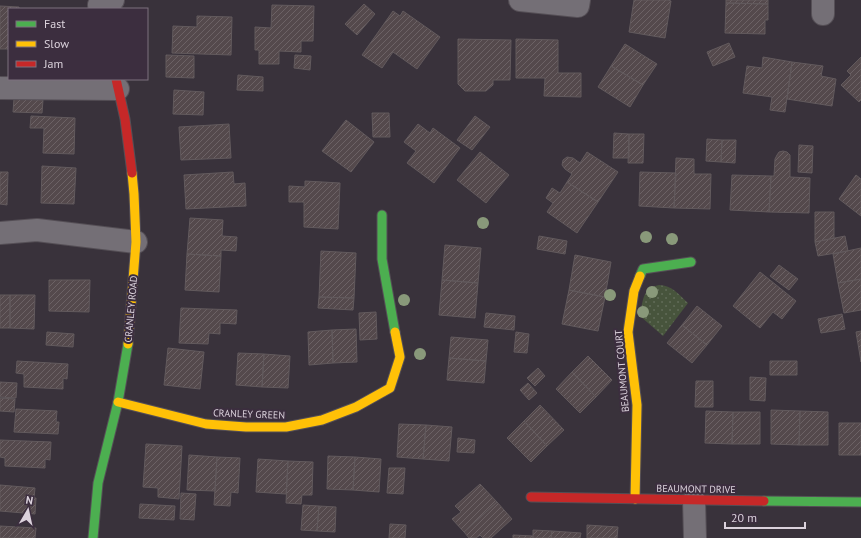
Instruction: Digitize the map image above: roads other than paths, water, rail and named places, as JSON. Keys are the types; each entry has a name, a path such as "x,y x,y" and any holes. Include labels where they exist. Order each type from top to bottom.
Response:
{"street":[{"path":"520,0 578,6 579,0"},
{"path":"0,88 117,84"},
{"name":"CRANLEY ROAD","path":"94,538 98,483 118,402 129,336 136,242 134,194 125,119 117,84"},
{"name":"CRANLEY GREEN","path":"118,402 206,424 246,427 286,427 322,420 356,407 390,388 400,357 382,259 382,215"},
{"path":"0,234 37,230 136,242"},
{"name":"BEAUMONT COURT","path":"635,499 637,405 628,332 634,290 643,269 691,262"},
{"name":"BEAUMONT DRIVE","path":"531,497 861,502"},
{"path":"694,500 695,538"}]}
